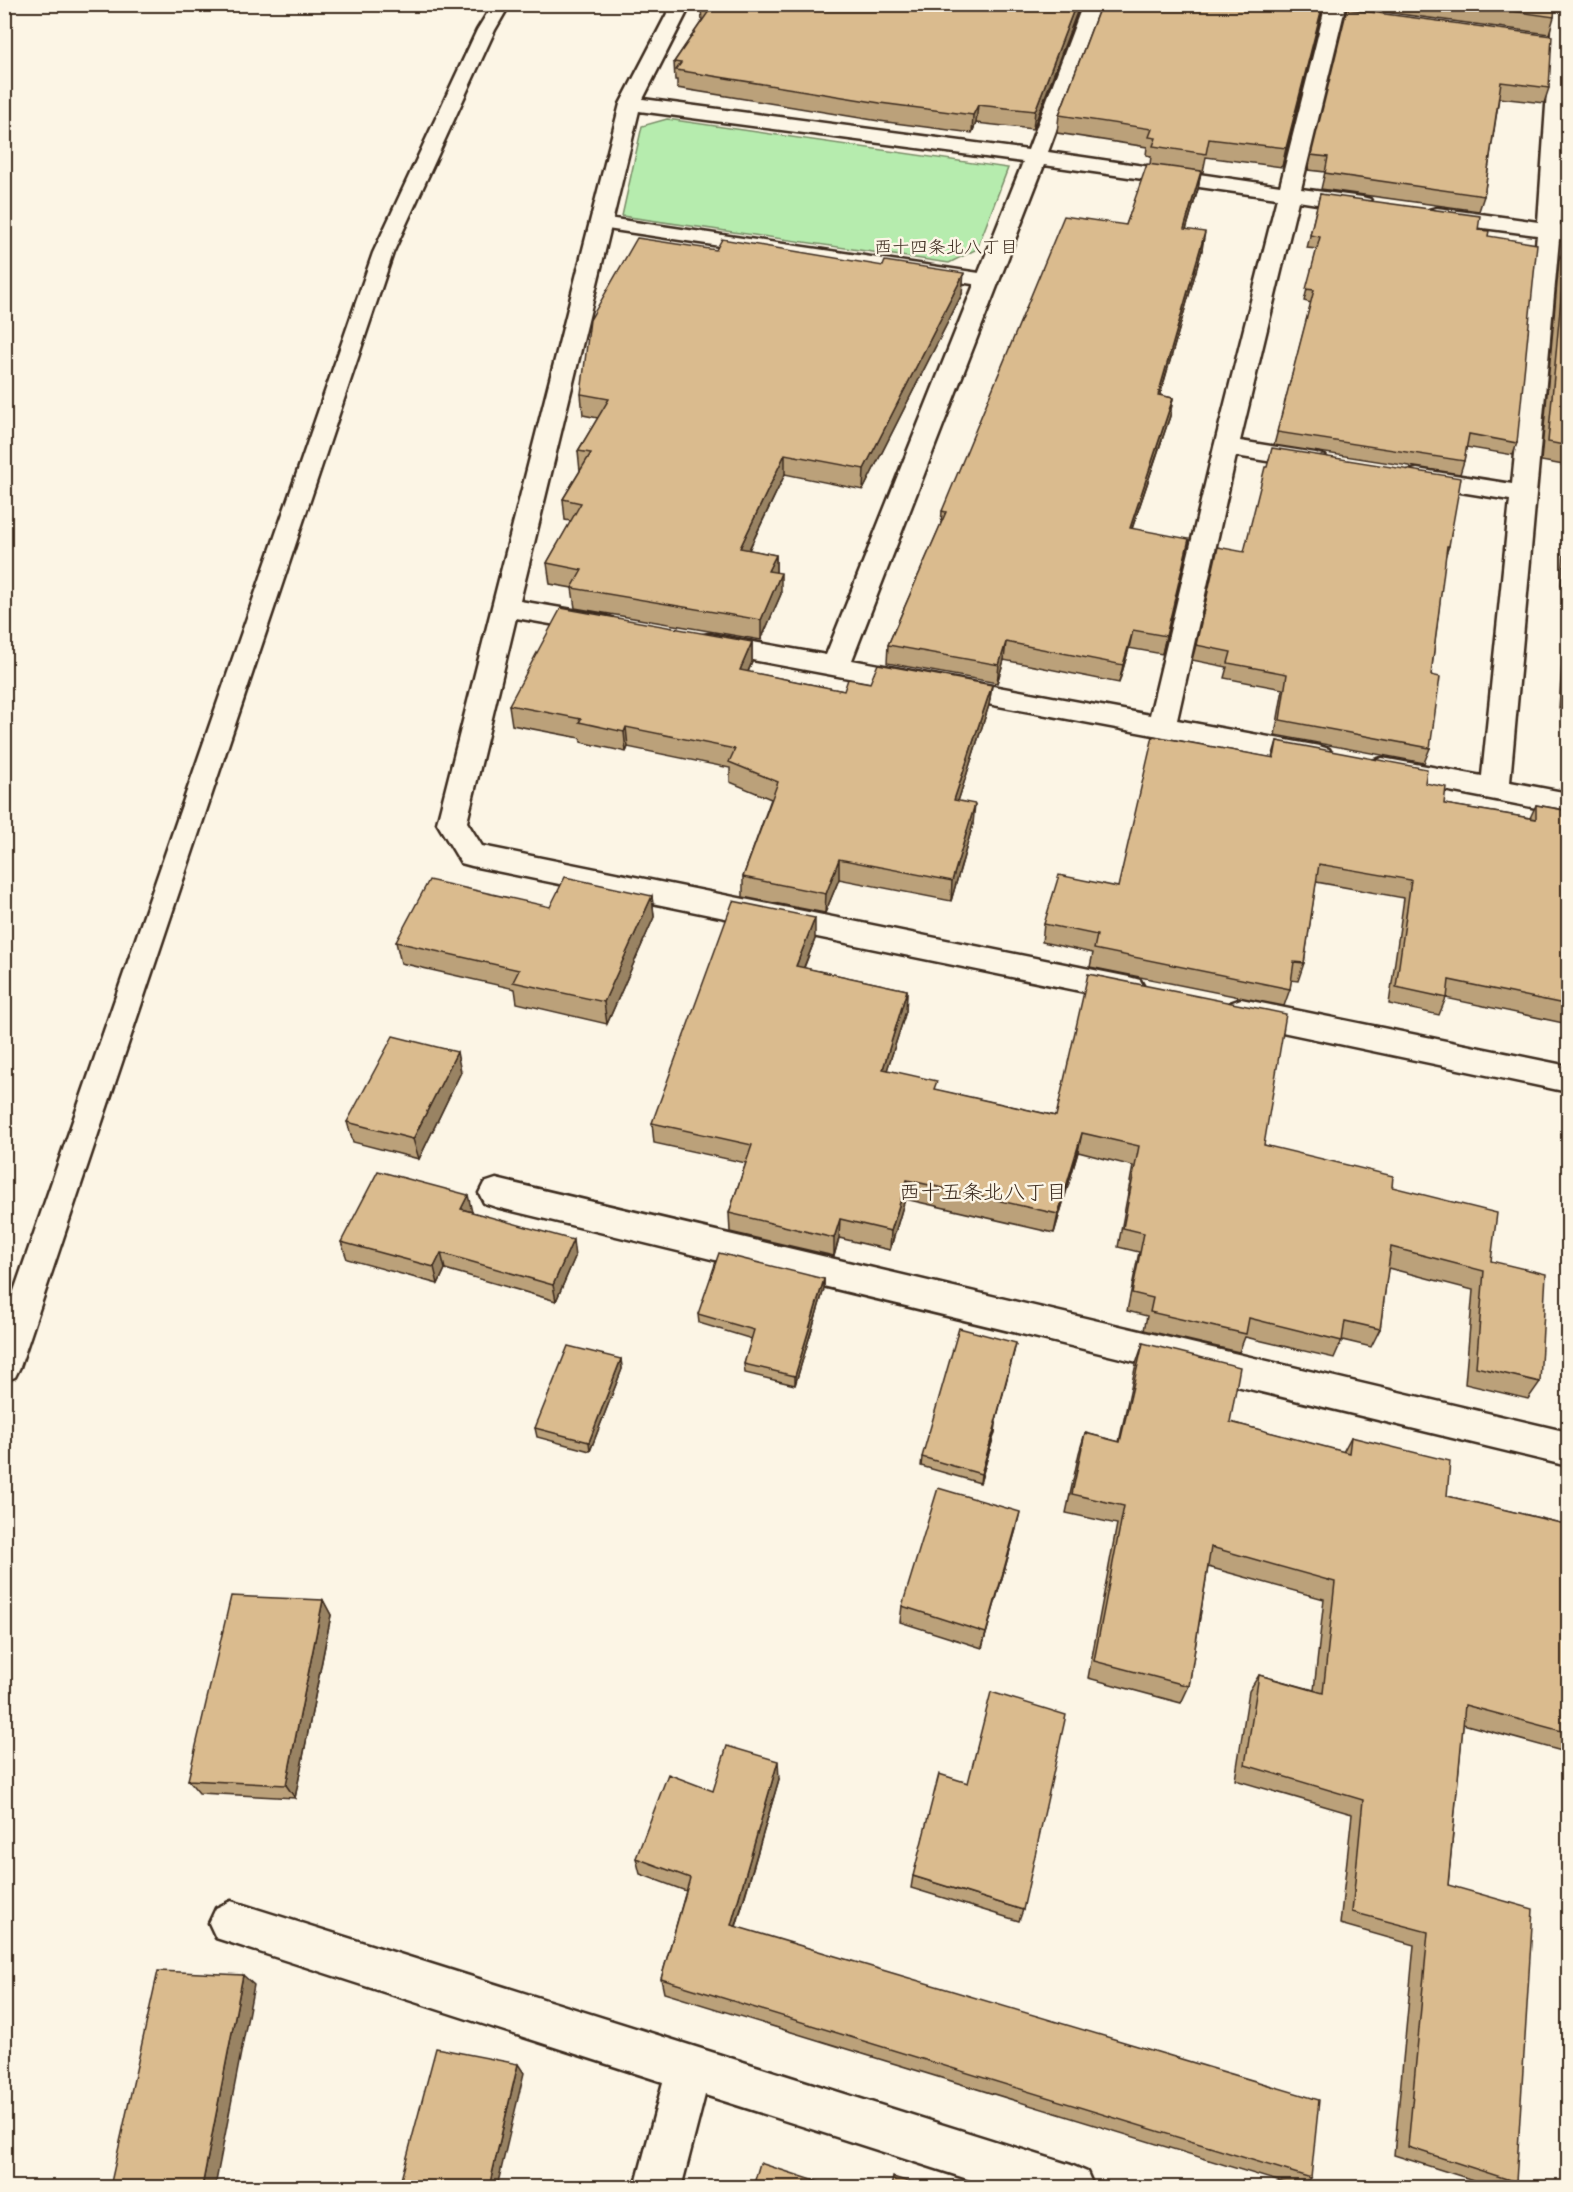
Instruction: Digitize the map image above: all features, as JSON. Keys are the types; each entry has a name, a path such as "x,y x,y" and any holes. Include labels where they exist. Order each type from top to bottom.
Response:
{"street":[{"path":"682,4 630,104 452,823 472,855 1160,996"},
{"path":"1496,789 1522,494 1559,232 1549,43 1563,4"},
{"path":"837,664 1036,157 1092,5"},
{"path":"1161,727 1226,447 1335,9 1358,17"},
{"path":"630,104 1036,157 1384,207"},
{"path":"1420,212 1559,232"},
{"path":"1226,447 1345,466"},
{"path":"1392,473 1522,494"},
{"path":"504,607 630,629"},
{"path":"688,639 837,664 1569,803"},
{"path":"1218,1008 1569,1079"},
{"path":"496,1193 1569,1449"},
{"path":"231,1923 1071,2187"},
{"path":"658,2187 690,2067"}],"lane":[{"path":"4,1367 383,252 486,30 502,4"},
{"path":"601,223 986,280"}],"green space":[{"path":"667,119 1008,168 977,249 949,263 622,216 642,126"}],"building":[{"path":"704,4 1076,4 1035,111 978,105 973,115 880,103 676,70 681,63 674,62 709,11 701,9"},
{"path":"1101,4 1323,4 1286,148 1209,139 1206,154 1153,146 1156,138 1149,137 1152,129 1059,115"},
{"path":"1463,4 1555,4 1554,17"},
{"path":"1347,9 1552,36 1549,88 1501,82 1484,196 1325,173 1328,157 1311,155"},
{"path":"1147,164 1201,171 1184,229 1205,232 1158,395 1173,398 1130,528 1189,539 1166,636 1133,630 1123,665 1006,642 999,665 888,645 946,512 942,511 1064,216 1126,225"},
{"path":"1320,194 1480,216 1478,230 1489,231 1488,236 1537,244 1517,443 1469,434 1464,461 1277,432 1314,290 1306,289 1320,237 1310,235"},
{"path":"637,238 716,250 722,239 883,266 885,261 964,273 864,469 785,454 740,548 776,555 768,571 781,573 761,620 572,588 582,570 547,563 581,503 563,499 591,453 578,451 609,399 581,394 590,320"},
{"path":"1566,243 1569,243 1569,446 1548,442"},
{"path":"1272,448 1461,478 1449,546 1447,546 1431,675 1440,677 1430,748 1280,720 1287,674 1228,663 1231,652 1196,645 1218,547 1244,552 1265,467 1267,467"},
{"path":"561,608 752,642 740,670 844,691 848,679 870,683 878,664 992,685 954,800 975,804 952,881 839,859 826,894 743,877 778,782 729,762 735,749 626,727 624,732 579,722 581,719 509,705"},
{"path":"1153,736 1274,758 1277,741 1427,769 1425,783 1446,787 1444,804 1536,819 1536,805 1569,811 1569,1005 1449,980 1447,998 1396,987 1411,880 1319,864 1304,963 1294,962 1290,989 1094,949 1097,935 1044,924 1059,875 1118,887"},
{"path":"565,877 652,896 604,1002 513,982 519,970 396,942 429,880 550,907"},
{"path":"733,901 815,918 796,966 907,990 883,1069 937,1081 934,1089 1056,1116 1088,974 1286,1014 1264,1145 1393,1176 1392,1187 1497,1213 1491,1261 1546,1274 1540,1382 1476,1367 1484,1271 1391,1247 1380,1329 1345,1321 1342,1341 1249,1318 1246,1334 1150,1312 1153,1298 1132,1293 1144,1233 1123,1228 1139,1146 1082,1133 1058,1214 907,1180 891,1231 840,1219 834,1238 729,1213 752,1145 652,1123"},
{"path":"393,1036 457,1052 413,1139 347,1122"},
{"path":"378,1171 468,1195 461,1209 573,1240 553,1285 441,1253 434,1267 341,1242"},
{"path":"719,1253 824,1279 795,1376 744,1364 754,1330 698,1314"},
{"path":"959,1328 1016,1343 981,1474 922,1457"},
{"path":"1143,1343 1240,1367 1230,1422 1349,1453 1351,1437 1450,1461 1447,1496 1569,1525 1569,1733 1465,1705 1448,1885 1533,1909 1516,2182 1408,2147 1428,1932 1352,1912 1363,1800 1245,1765 1259,1675 1323,1693 1335,1582 1211,1547 1189,1686 1094,1661 1124,1506 1072,1494 1085,1433 1120,1442"},
{"path":"568,1346 621,1359 589,1442 535,1428"},
{"path":"938,1488 1020,1512 986,1633 902,1606"},
{"path":"231,1596 323,1600 286,1785 188,1780"},
{"path":"991,1692 1066,1715 1023,1910 913,1876 939,1774 968,1783"},
{"path":"727,1746 778,1761 731,1925 1319,2100 1311,2178 661,1979 690,1878 636,1858 668,1774 713,1791"},
{"path":"158,1971 243,1975 202,2187 110,2187"},
{"path":"436,2048 518,2064 489,2187 399,2187"},
{"path":"760,2163 834,2187 753,2187"},
{"path":"893,2177 925,2187 891,2187"}],"district":[{"name":"西十四条北八丁目","path":"946,247"},
{"name":"西十五条北八丁目","path":"983,1192"}]}
